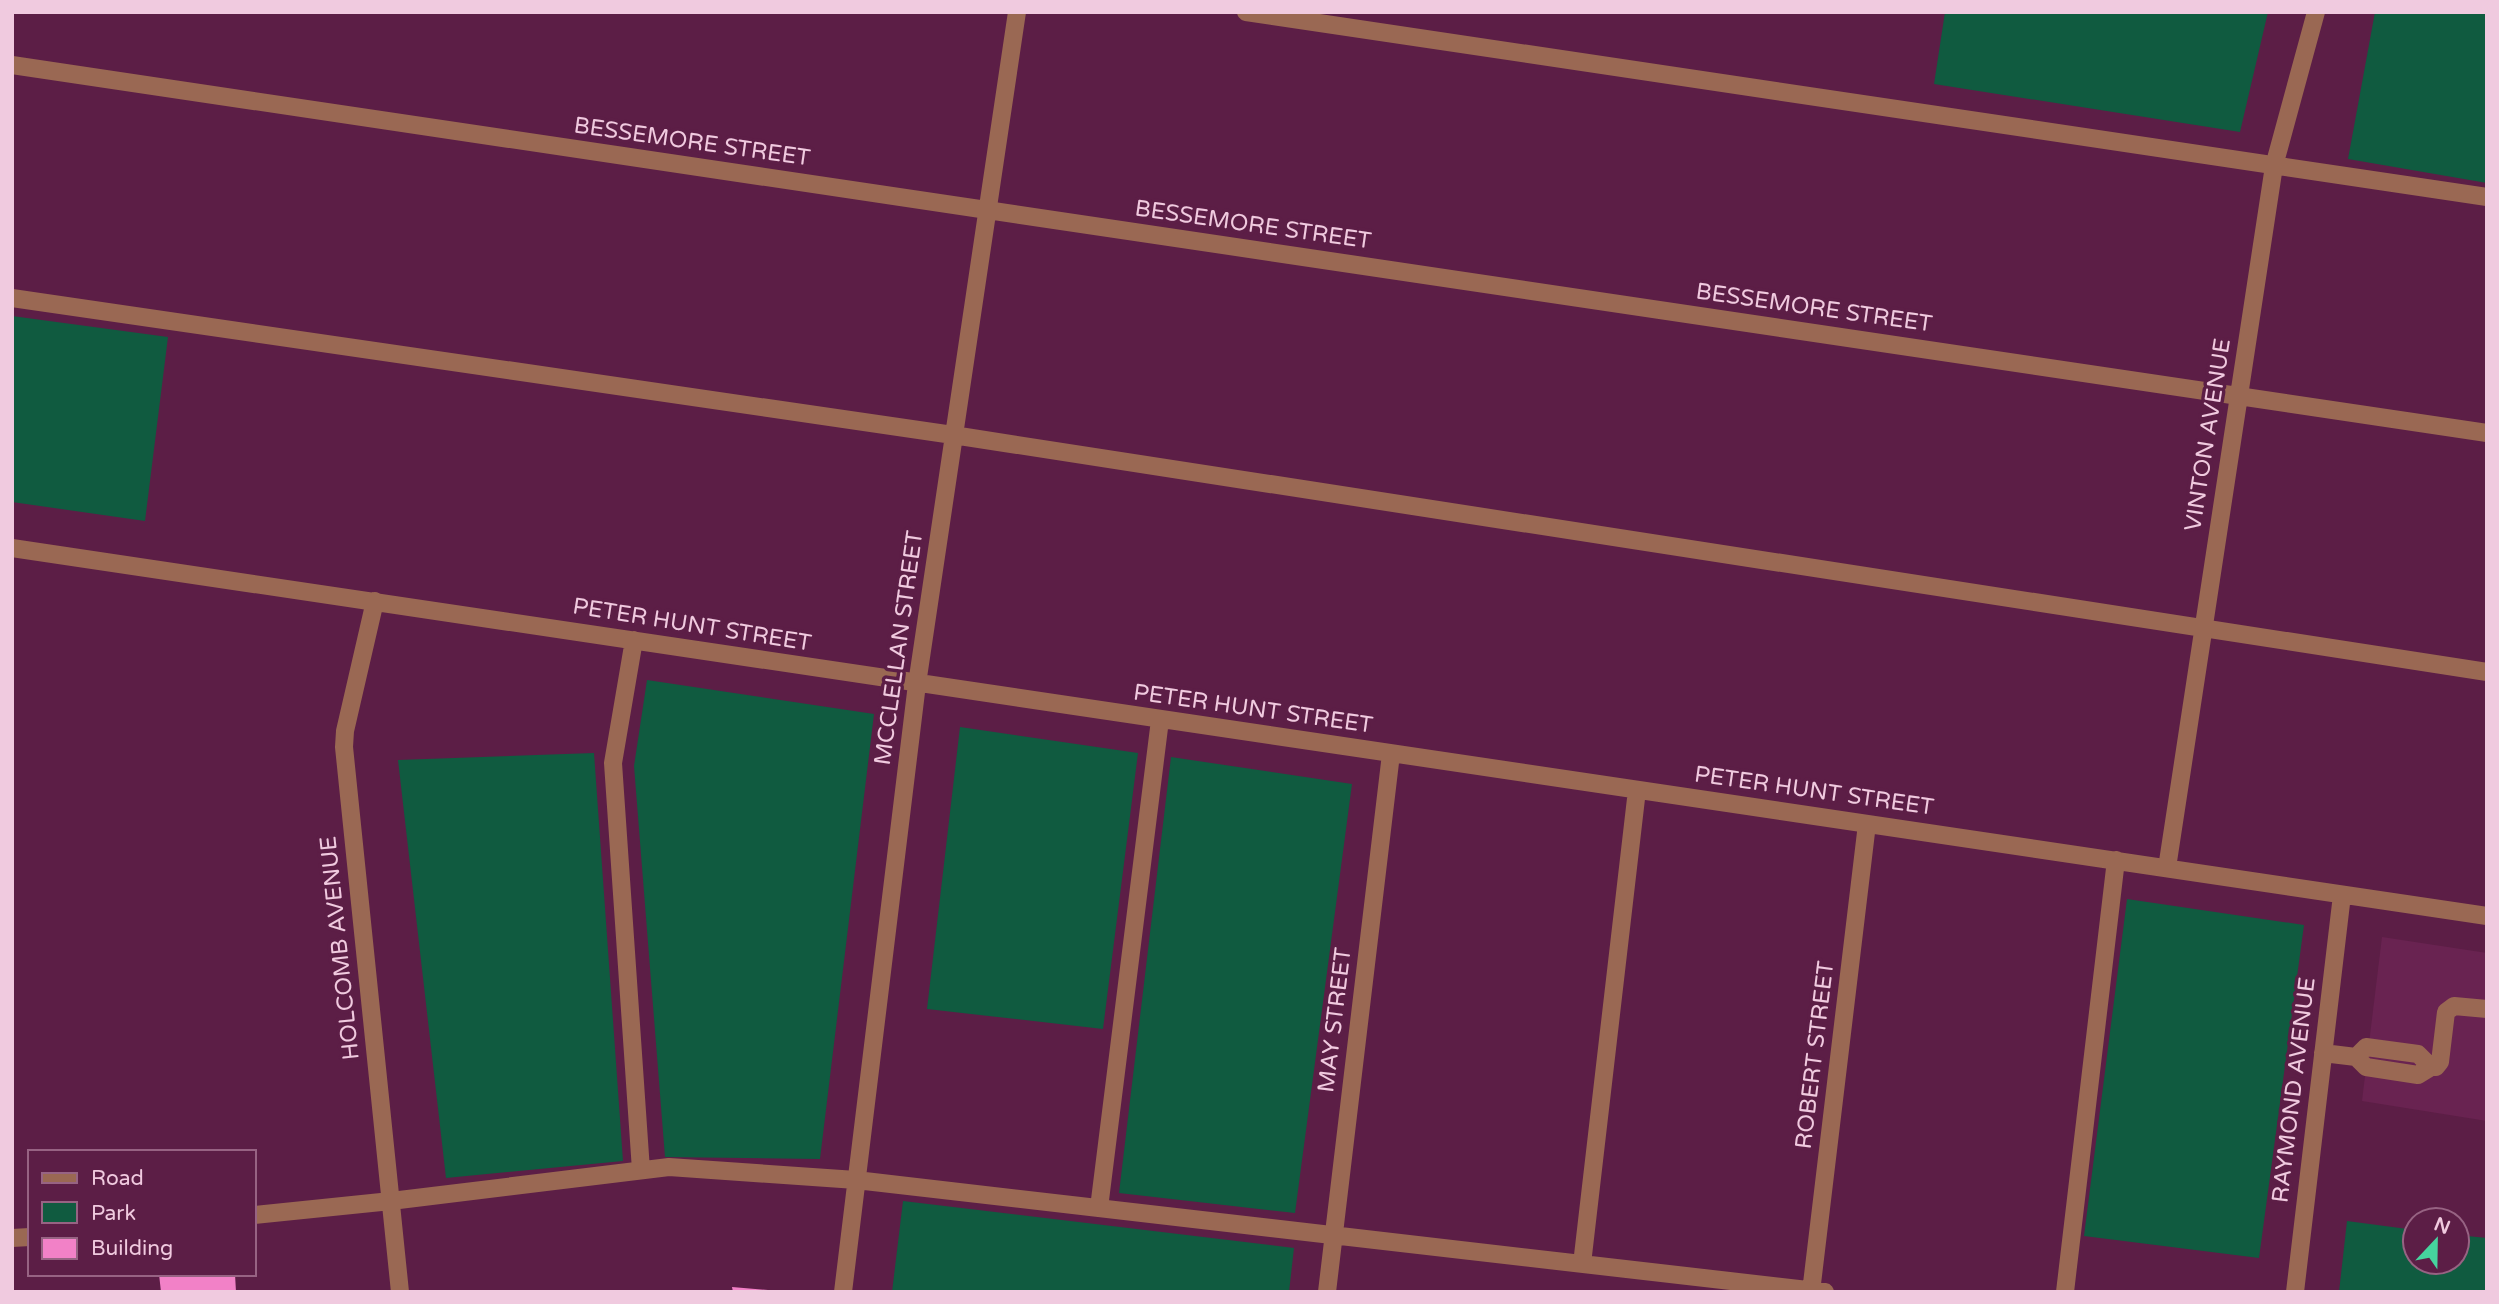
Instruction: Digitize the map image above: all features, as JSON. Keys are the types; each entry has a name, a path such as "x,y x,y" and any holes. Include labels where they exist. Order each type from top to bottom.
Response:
{"street":[{"name":"MCCLELLAN STREET","path":"843,1292 917,684 1017,12"},
{"path":"1246,12 2487,197"},
{"name":"VINTON AVENUE","path":"2168,868 2274,166 2316,12"},
{"name":"BESSEMORE STREET","path":"12,65 2487,433"},
{"path":"12,298 953,435 2487,672"},
{"name":"PETER HUNT STREET","path":"12,548 2487,916"},
{"name":"HOLCOMB AVENUE","path":"375,601 345,732 344,747 400,1292"},
{"path":"634,640 613,763 640,1170"},
{"path":"1100,1208 1160,720"},
{"name":"MAY STREET","path":"1327,1292 1391,754"},
{"path":"1582,1264 1637,790"},
{"name":"ROBERT STREET","path":"1816,1291 1867,824"},
{"path":"2065,1292 2116,860"},
{"name":"RAYMOND AVENUE","path":"2295,1292 2342,895"},
{"path":"2323,1053 2356,1058 2366,1067 2418,1075 2440,1062 2446,1012 2454,1006 2487,1009"},
{"path":"256,1214 391,1201 669,1167 856,1180 1816,1291"}],"shaded area":[{"path":"2382,937 2487,953 2487,1121 2362,1101"}],"green space":[{"path":"1945,12 2268,12 2240,132 1934,84"},
{"path":"2375,12 2487,12 2487,183 2348,159"},
{"path":"12,316 168,337 145,521 12,502"},
{"path":"647,680 874,714 820,1159 665,1157 634,766"},
{"path":"960,727 1138,753 1103,1029 927,1009"},
{"path":"594,753 623,1161 446,1178 398,760"},
{"path":"1171,757 1352,784 1295,1213 1119,1193"},
{"path":"2127,899 2304,925 2259,1258 2084,1236"},
{"path":"903,1201 1294,1248 1289,1292 892,1292"},
{"path":"2347,1221 2401,1228 2401,1276 2471,1276 2471,1236 2487,1238 2487,1292 2339,1292"}],"building":[{"path":"159,1276 235,1276 236,1292 161,1292"},
{"path":"732,1287 768,1290 768,1292 733,1292"}]}
